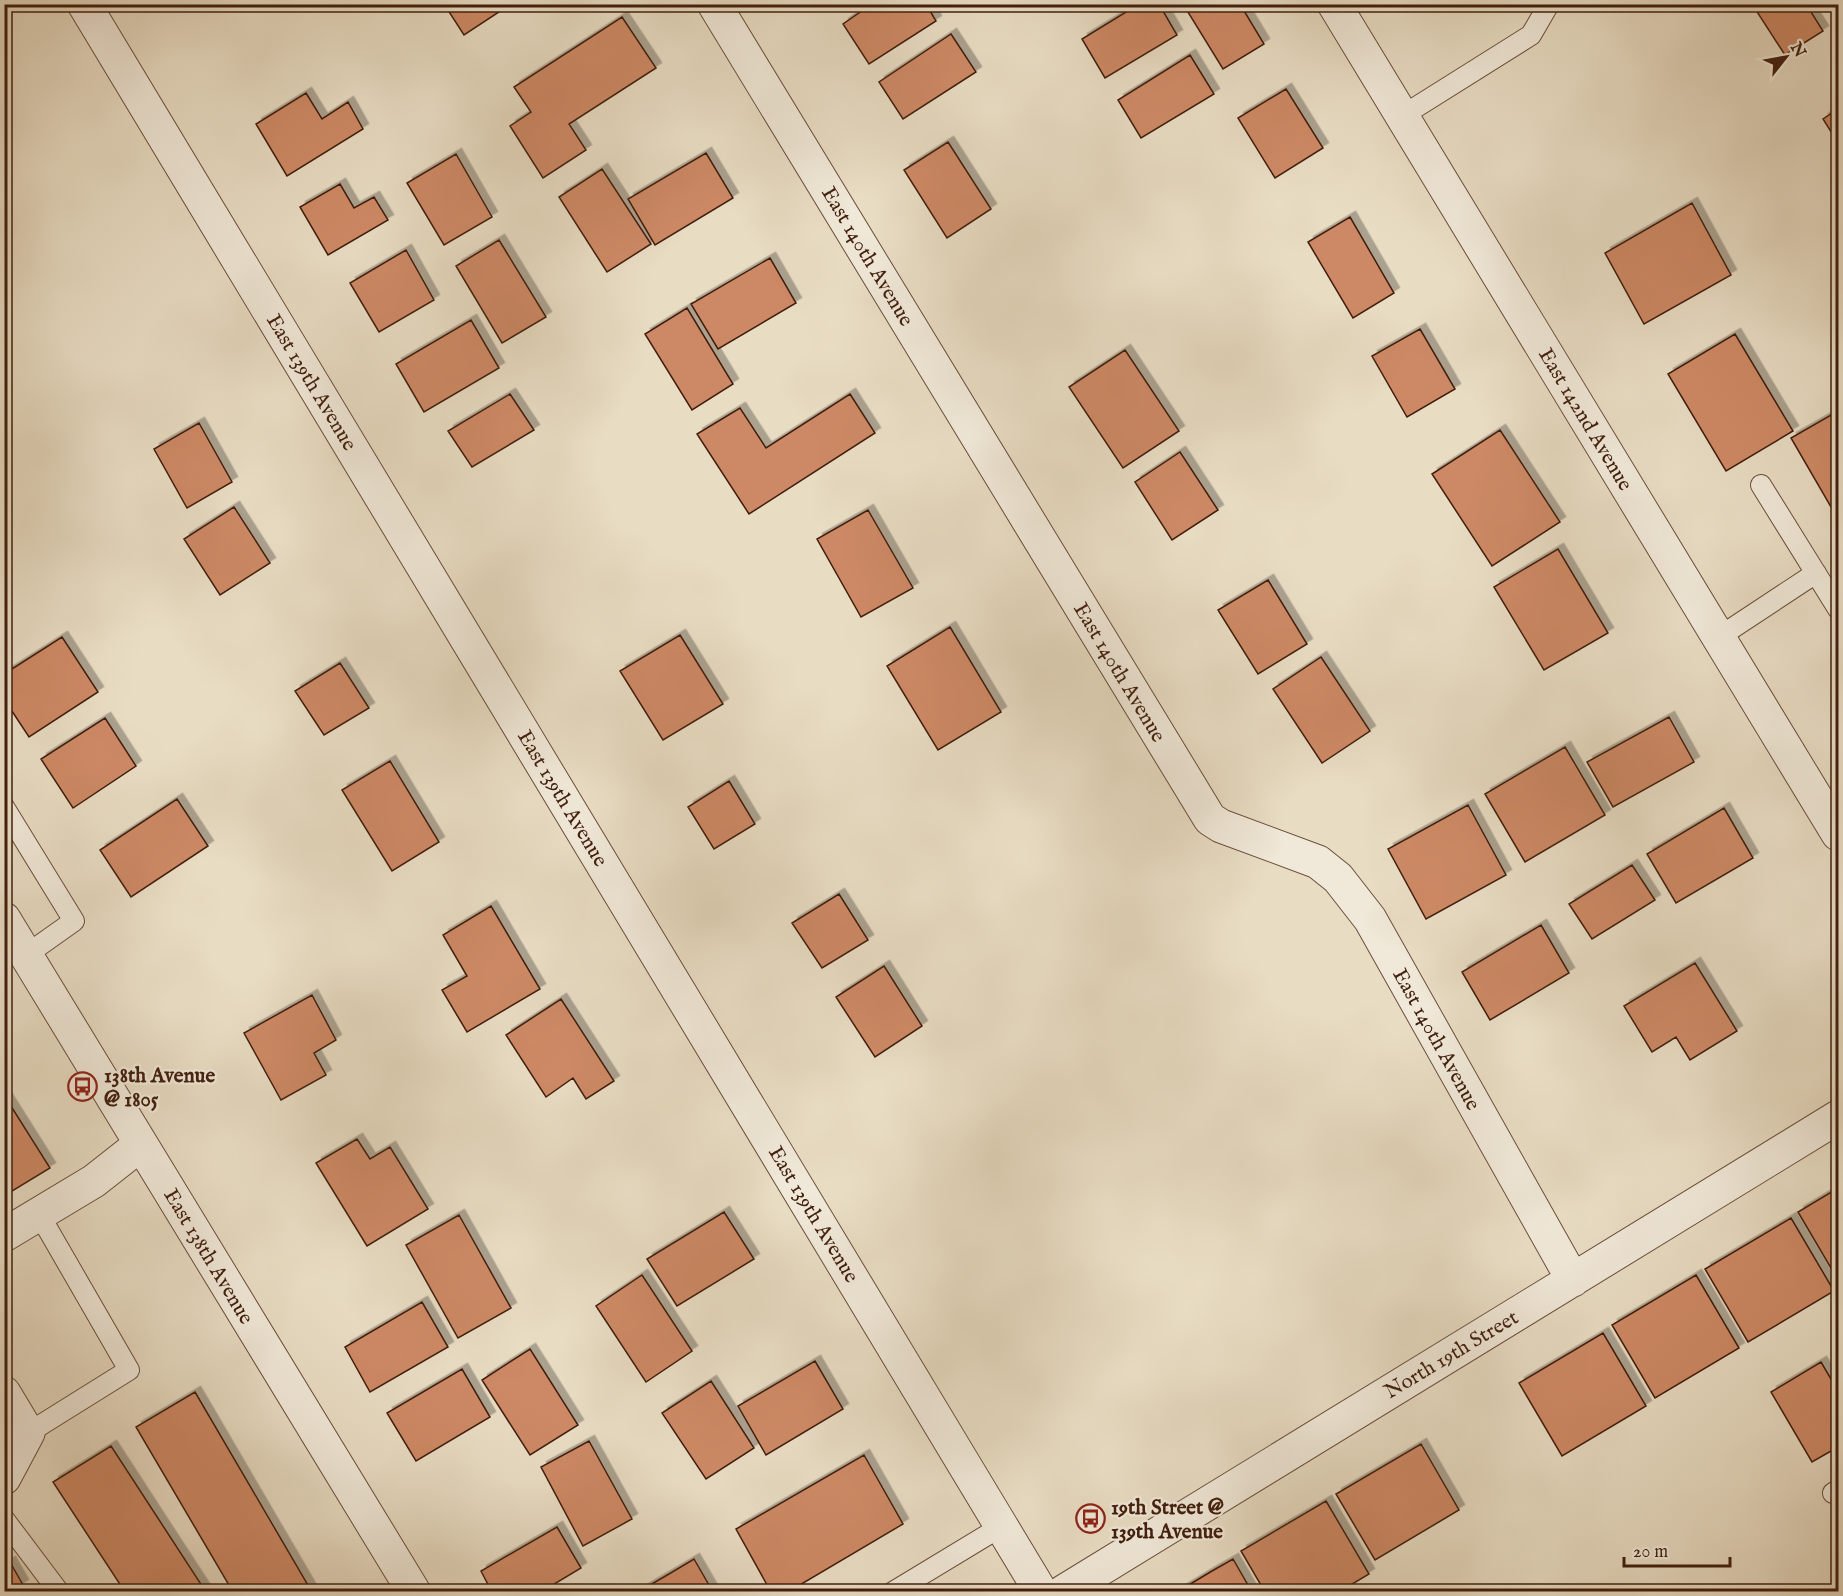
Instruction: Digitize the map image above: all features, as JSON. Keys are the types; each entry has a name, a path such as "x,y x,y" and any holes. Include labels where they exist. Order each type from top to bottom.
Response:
{"street":[{"name":"East 139th Avenue","path":"84,4 1041,1592"},
{"name":"East 140th Avenue","path":"714,4 1210,819 1221,826 1318,862 1338,878 1370,919 1573,1280"},
{"name":"East 142nd Avenue","path":"1334,4 1839,834"},
{"name":"East 138th Avenue","path":"4,919 414,1592"},
{"name":"North 19th Street","path":"1063,1592 1839,1117"},
{"path":"4,1235 94,1181 141,1144"},
{"path":"4,1393 28,1433 4,1478"}],"lane":[{"path":"1402,116 1531,35 1549,4"},
{"path":"1761,485 1839,609"},
{"path":"1719,637 1816,573"},
{"path":"4,807 74,921 26,954"},
{"path":"28,1433 129,1370 39,1214"},
{"path":"4,1520 59,1592"},
{"path":"893,1592 1002,1526"}],"building":[{"path":"444,4 503,4 505,8 464,35"},
{"path":"872,4 926,4 936,21 869,64 843,24"},
{"path":"1139,4 1159,4 1177,35 1105,78 1082,39"},
{"path":"1183,4 1240,4 1264,44 1223,69"},
{"path":"1752,4 1806,4 1823,31 1785,55"},
{"path":"622,17 656,68 569,124 586,150 543,178 510,126 531,112 514,87"},
{"path":"951,34 976,72 903,119 879,82"},
{"path":"1190,55 1214,94 1141,138 1118,100"},
{"path":"1286,89 1323,148 1275,178 1238,118"},
{"path":"306,93 322,119 348,102 363,129 287,176 256,124"},
{"path":"1838,109 1838,143 1823,119"},
{"path":"948,142 991,209 947,238 904,170"},
{"path":"706,153 733,198 655,245 628,199"},
{"path":"456,154 492,217 444,245 407,183"},
{"path":"602,169 651,244 607,272 559,197"},
{"path":"340,184 354,208 374,197 388,220 328,255 300,207"},
{"path":"1692,203 1731,275 1644,324 1605,253"},
{"path":"1350,217 1394,293 1353,318 1308,242"},
{"path":"499,240 546,317 502,343 456,266"},
{"path":"406,250 434,300 379,332 350,283"},
{"path":"770,258 796,303 718,349 691,304"},
{"path":"687,308 733,384 692,410 645,334"},
{"path":"471,320 499,368 424,412 396,364"},
{"path":"1420,329 1455,389 1407,417 1372,356"},
{"path":"1735,334 1793,431 1726,471 1668,374"},
{"path":"1125,350 1179,431 1123,468 1069,387"},
{"path":"510,394 534,430 472,467 448,431"},
{"path":"850,394 875,433 749,514 697,434 740,408 766,448"},
{"path":"1838,411 1838,519 1791,438"},
{"path":"199,423 232,482 187,508 154,449"},
{"path":"1500,430 1560,522 1492,566 1432,474"},
{"path":"1180,452 1218,510 1172,540 1135,482"},
{"path":"234,507 270,563 220,595 184,539"},
{"path":"868,510 913,588 861,617 817,539"},
{"path":"1558,549 1608,633 1544,670 1494,587"},
{"path":"1268,580 1307,644 1258,674 1218,610"},
{"path":"950,627 1001,712 938,750 887,666"},
{"path":"680,635 723,704 663,740 620,671"},
{"path":"62,637 98,692 29,737 4,699 4,674"},
{"path":"1321,657 1370,731 1322,763 1273,689"},
{"path":"340,663 369,708 324,735 295,691"},
{"path":"1669,717 1694,762 1613,807 1587,762"},
{"path":"105,718 136,766 73,808 41,759"},
{"path":"1565,747 1605,815 1525,862 1485,794"},
{"path":"390,761 439,842 392,871 342,790"},
{"path":"729,781 755,824 714,849 688,807"},
{"path":"177,799 208,846 131,897 100,850"},
{"path":"1468,805 1506,875 1426,919 1388,849"},
{"path":"1724,808 1753,858 1676,903 1647,854"},
{"path":"1632,865 1655,900 1592,939 1569,904"},
{"path":"839,894 868,940 822,968 792,923"},
{"path":"491,906 540,989 467,1032 442,990 467,976 443,935"},
{"path":"1541,925 1569,973 1490,1020 1462,972"},
{"path":"1695,963 1737,1031 1690,1060 1676,1037 1652,1052 1624,1006"},
{"path":"884,966 922,1026 875,1057 836,997"},
{"path":"312,995 336,1040 314,1053 326,1075 281,1100 244,1033"},
{"path":"561,999 614,1081 586,1099 573,1078 546,1097 506,1035"},
{"path":"4,1095 50,1168 4,1196"},
{"path":"357,1139 370,1159 390,1147 428,1209 367,1246 316,1163"},
{"path":"1838,1188 1838,1280 1798,1212"},
{"path":"724,1212 754,1259 677,1306 647,1259"},
{"path":"459,1215 511,1308 458,1338 406,1245"},
{"path":"1791,1218 1834,1291 1748,1342 1705,1269"},
{"path":"642,1275 692,1351 646,1382 596,1306"},
{"path":"1696,1275 1739,1348 1655,1398 1612,1325"},
{"path":"422,1302 448,1347 370,1392 345,1347"},
{"path":"1603,1333 1646,1406 1562,1456 1519,1383"},
{"path":"530,1349 578,1425 530,1455 482,1380"},
{"path":"815,1361 843,1409 766,1455 738,1406"},
{"path":"1821,1362 1838,1391 1838,1447 1812,1462 1771,1392"},
{"path":"462,1369 490,1417 416,1461 387,1413"},
{"path":"711,1381 754,1448 706,1479 662,1413"},
{"path":"195,1392 312,1592 233,1592 136,1427"},
{"path":"589,1441 632,1519 583,1546 541,1467"},
{"path":"1421,1444 1459,1510 1375,1560 1336,1494"},
{"path":"111,1446 206,1592 125,1592 53,1482"},
{"path":"864,1455 903,1524 788,1592 771,1592 736,1529"},
{"path":"1326,1501 1369,1574 1339,1592 1265,1592 1241,1551"},
{"path":"557,1527 581,1568 541,1592 492,1592 481,1571"},
{"path":"694,1559 713,1592 638,1592 669,1574"},
{"path":"1233,1559 1252,1592 1177,1592 1212,1571"},
{"path":"10,1562 23,1585 11,1592 4,1592 4,1565"}],"place":[{"name":"138th Avenue @ 1805","path":"83,1087"},
{"name":"19th Street @ 139th Avenue","path":"1090,1519"}]}
